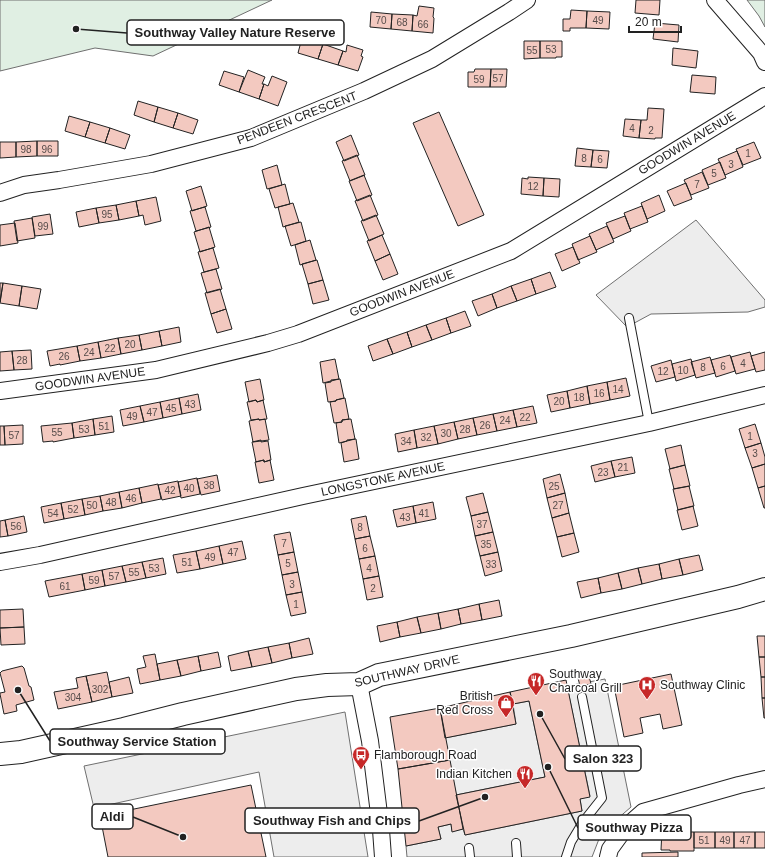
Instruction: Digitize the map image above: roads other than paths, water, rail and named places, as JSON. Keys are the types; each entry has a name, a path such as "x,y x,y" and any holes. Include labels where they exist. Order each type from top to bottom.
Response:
{"street":[{"name":"PENDEEN CRESCENT","path":"0,193 24,185 150,164 251,138 364,91 432,59 510,12 527,0"},
{"path":"715,0 761,53 765,62"},
{"name":"GOODWIN AVENUE","path":"0,391 156,370 268,343 298,334 511,251 765,96"},
{"name":"LONGSTONE AVENUE","path":"0,562 40,555 303,496 649,423 765,395"},
{"name":"SOUTHWAY DRIVE","path":"0,754 28,750 296,689 327,685 359,684 379,675 571,636 738,597 765,589"},
{"path":"359,684 370,741 383,857"},
{"path":"608,857 610,849 626,827 643,812 750,781 765,779"}],"lane":[{"path":"629,318 649,423"},
{"path":"566,857 571,842 583,822 602,798 582,697"},
{"path":"516,843 517,857"},
{"path":"469,848 470,857"}],"place":[{"name":"Southway Valley Nature Reserve","path":"76,29"},
{"name":"Southway Service Station","path":"18,690"},
{"name":"Southway Charcoal Grill","path":"536,696"},
{"name":"Southway Clinic","path":"647,700"},
{"name":"Salon 323","path":"540,714"},
{"name":"British Red Cross","path":"506,718"},
{"name":"Southway Pizza","path":"548,767"},
{"name":"Flamborough Road","path":"361,770"},
{"name":"Indian Kitchen","path":"525,789"},
{"name":"Southway Fish and Chips","path":"485,797"},
{"name":"Aldi","path":"183,837"}]}
